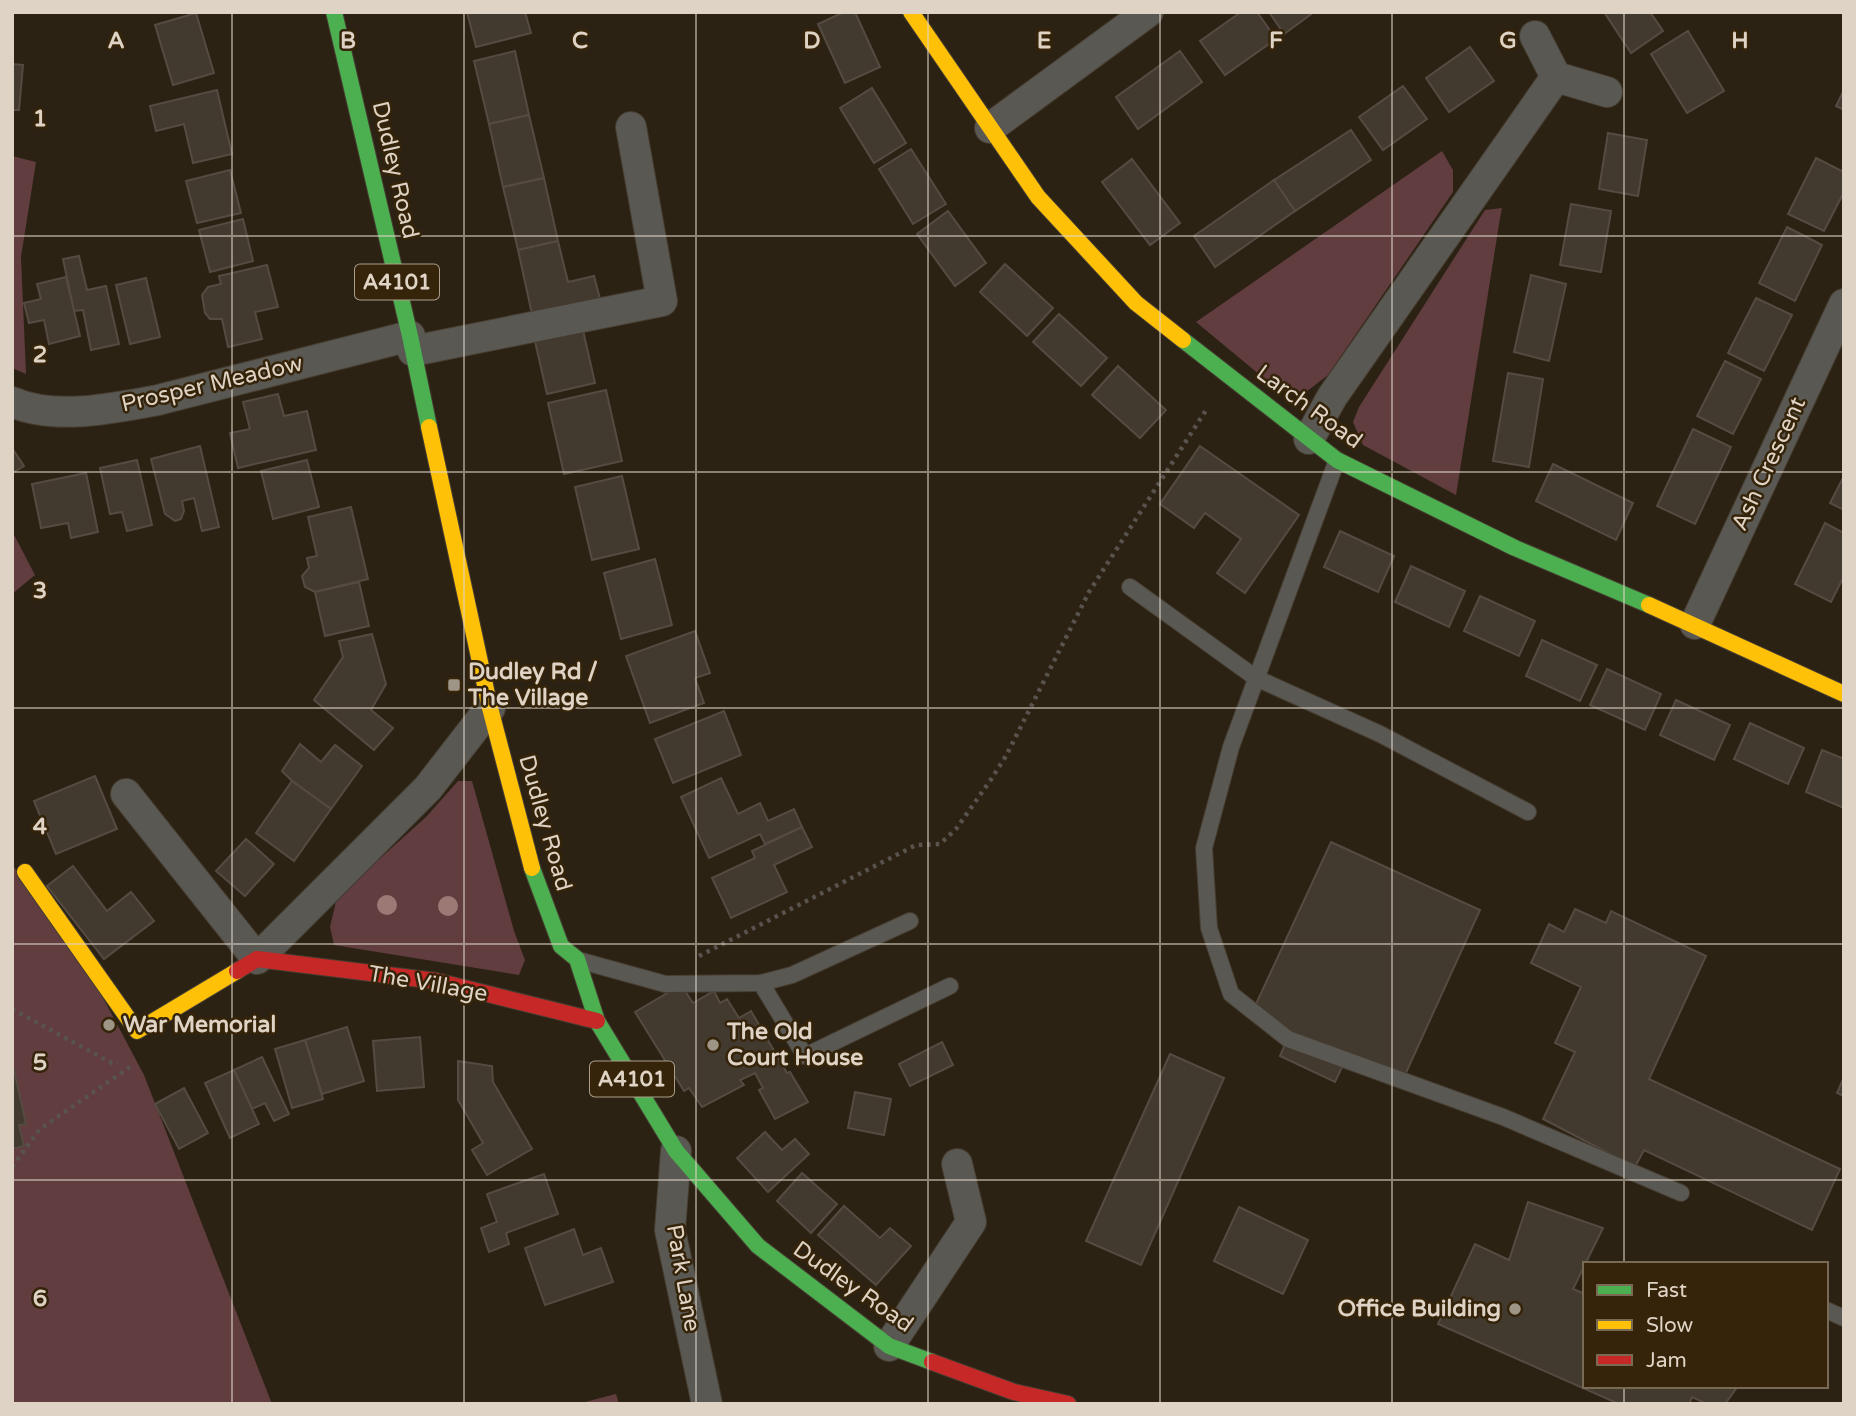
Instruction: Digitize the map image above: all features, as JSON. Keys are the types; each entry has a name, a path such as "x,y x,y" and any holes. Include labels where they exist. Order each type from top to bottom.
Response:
{"street":[{"name":"Dudley Road","path":"334,12 412,344 490,708 526,852 561,946 577,959 597,1021 676,1151 758,1246 889,1346 1001,1398 1068,1404"},
{"name":"Larch Road","path":"911,12 1038,197 1136,303 1337,460 1515,548 1695,624 1844,694"},
{"path":"990,128 1148,12"},
{"path":"1535,36 1556,77 1607,92"},
{"path":"1309,439 1332,397 1556,77"},
{"name":"Prosper Meadow","path":"12,402 22,407 62,411 134,404 412,344 662,301 631,127"},
{"name":"Ash Crescent","path":"1695,624 1844,304"},
{"path":"24,872 137,1031 257,959 428,788 490,708"},
{"path":"125,793 257,959"},
{"name":"The Village","path":"257,959 436,981 597,1021"},
{"name":"Park Lane","path":"676,1151 670,1230 707,1404"},
{"path":"889,1346 971,1222 957,1164"}],"lane":[{"path":"1337,460 1231,747 1204,848 1209,928 1231,994 1288,1039 1503,1117 1681,1193"},
{"path":"1130,587 1256,678 1380,734 1528,812"},
{"path":"577,959 666,984 761,983 792,975 910,921"},
{"path":"761,983 804,1056 950,986"},
{"path":"1828,1311 1844,1318"}],"path":[{"path":"693,959 916,845 940,844 956,830 1006,756 1090,592 1212,401 1231,378"},
{"path":"12,1009 112,1063 137,1062 40,1129 12,1167"}],"shaded area":[{"path":"1442,151 1453,170 1453,192 1328,375 1306,392 1278,390 1196,322"},
{"path":"12,156 36,162 21,257 26,374 12,368"},
{"path":"1502,208 1456,495 1363,445 1353,422 1359,407 1485,210"},
{"path":"12,531 35,575 12,594"},
{"path":"458,781 472,781 514,931 525,960 519,975 334,945 330,927 337,897 426,817"},
{"path":"12,864 101,994 144,1075 272,1404 12,1404"},
{"path":"616,1394 619,1404 577,1404"}],"building":[{"path":"467,12 525,12 531,33 476,47"},
{"path":"844,12 855,12 880,67 845,83 818,24"},
{"path":"1241,12 1257,12 1276,39 1225,75 1200,41"},
{"path":"1269,12 1314,12 1284,34"},
{"path":"1604,12 1650,12 1663,31 1631,53"},
{"path":"196,13 214,73 173,85 155,25"},
{"path":"1688,31 1724,91 1687,113 1651,54"},
{"path":"1470,47 1494,81 1449,112 1426,78"},
{"path":"515,51 529,115 489,124 474,61"},
{"path":"1180,51 1202,82 1138,129 1116,97"},
{"path":"12,64 23,65 19,110 12,110"},
{"path":"1403,86 1427,119 1383,150 1359,117"},
{"path":"872,88 906,143 874,163 840,108"},
{"path":"217,90 232,154 193,163 184,124 156,131 150,106"},
{"path":"1844,90 1844,110 1836,106"},
{"path":"529,115 544,178 503,187 489,124"},
{"path":"1351,130 1371,160 1295,211 1274,180"},
{"path":"1608,133 1647,140 1638,196 1599,189"},
{"path":"911,149 946,204 913,224 879,169"},
{"path":"1816,158 1844,172 1844,192 1824,231 1788,214"},
{"path":"1132,159 1180,223 1150,245 1102,182"},
{"path":"230,170 241,213 197,223 186,181"},
{"path":"544,178 558,241 518,250 503,187"},
{"path":"1274,180 1295,211 1215,267 1194,236"},
{"path":"1571,204 1611,211 1601,272 1560,265"},
{"path":"948,211 986,263 955,286 917,234"},
{"path":"243,219 253,261 210,272 199,230"},
{"path":"1787,227 1822,245 1795,301 1759,283"},
{"path":"558,241 568,282 594,276 600,299 532,314 518,250"},
{"path":"79,256 87,290 106,286 119,344 91,350 83,310 74,311 63,259"},
{"path":"1005,264 1053,308 1027,336 980,292"},
{"path":"267,265 278,307 255,312 262,339 228,347 222,319 210,319 205,313 202,295 208,287 221,284 219,276"},
{"path":"1531,275 1566,284 1549,361 1514,352"},
{"path":"66,277 80,336 49,344 44,320 29,323 24,303 41,299 37,284"},
{"path":"146,278 160,337 130,344 116,285"},
{"path":"1756,298 1792,315 1764,371 1728,353"},
{"path":"1059,314 1107,358 1081,386 1033,342"},
{"path":"582,326 595,383 547,394 534,337"},
{"path":"1725,361 1761,379 1733,434 1697,416"},
{"path":"1118,366 1166,410 1140,438 1092,395"},
{"path":"1508,373 1543,379 1529,467 1493,461"},
{"path":"606,390 622,461 564,474 548,403"},
{"path":"278,394 284,416 307,411 316,450 238,468 230,433 250,429 243,402"},
{"path":"1693,429 1731,447 1695,524 1657,506"},
{"path":"200,446 219,527 202,531 194,498 182,501 184,511 181,519 175,521 165,514 151,459"},
{"path":"1200,446 1299,515 1245,593 1217,573 1241,539 1205,513 1194,528 1160,504"},
{"path":"12,448 24,466 12,473"},
{"path":"137,460 152,525 127,531 122,512 110,514 100,468"},
{"path":"307,460 319,507 273,519 261,471"},
{"path":"1553,464 1633,503 1616,540 1536,501"},
{"path":"86,473 98,532 71,538 68,523 41,528 32,484"},
{"path":"622,476 639,549 592,560 575,487"},
{"path":"1844,476 1844,510 1830,503"},
{"path":"351,507 368,579 315,592 305,587 302,576 309,568 307,558 317,556 308,517"},
{"path":"1825,523 1844,533 1844,576 1831,602 1795,584"},
{"path":"1340,531 1394,556 1378,592 1324,567"},
{"path":"655,559 672,625 621,639 604,573"},
{"path":"1411,566 1465,591 1449,627 1395,602"},
{"path":"359,582 369,626 325,636 315,592"},
{"path":"1480,596 1535,621 1519,656 1464,631"},
{"path":"695,631 710,673 695,678 704,703 650,723 626,656"},
{"path":"372,634 386,684 371,710 393,728 374,750 314,700 343,657 339,641"},
{"path":"1542,640 1597,665 1580,701 1526,676"},
{"path":"1607,669 1661,694 1645,730 1590,705"},
{"path":"1676,700 1730,725 1714,760 1660,735"},
{"path":"724,711 741,755 673,783 655,739"},
{"path":"1750,723 1804,748 1788,784 1734,759"},
{"path":"300,744 321,762 335,745 362,766 331,809 282,771"},
{"path":"1822,750 1844,759 1844,808 1806,792"},
{"path":"95,776 117,829 56,854 34,801"},
{"path":"721,778 738,814 760,803 768,821 794,809 802,827 765,844 760,834 709,858 681,797"},
{"path":"292,781 331,809 294,861 256,833"},
{"path":"802,827 812,847 774,865 787,892 731,918 712,878 755,858 752,851"},
{"path":"246,839 274,864 245,896 216,871"},
{"path":"1331,842 1480,910 1400,1086 1345,1061 1335,1082 1280,1056 1289,1035 1250,1017"},
{"path":"73,866 107,911 131,892 154,921 104,959 47,886"},
{"path":"1575,909 1606,923 1611,911 1706,956 1649,1079 1840,1169 1812,1230 1644,1150 1635,1167 1543,1119 1575,1052 1555,1043 1581,987 1531,963 1549,924 1564,932"},
{"name":"The Old Court House","path":"681,985 693,1003 714,991 720,1003 727,999 739,1018 751,1011 787,1073 790,1072 808,1102 775,1119 759,1090 763,1088 755,1073 740,1080 744,1085 702,1107 689,1088 684,1091 635,1012"},
{"path":"347,1027 364,1081 322,1094 305,1040"},
{"path":"420,1037 424,1087 377,1091 373,1041"},
{"path":"305,1040 323,1099 292,1108 275,1049"},
{"path":"942,1042 953,1065 910,1086 899,1064"},
{"path":"1170,1054 1224,1078 1141,1265 1086,1241"},
{"path":"262,1057 289,1114 274,1121 265,1103 252,1109 234,1070"},
{"path":"12,1061 26,1124 19,1125 24,1146 12,1149"},
{"path":"458,1061 492,1066 493,1082 532,1149 487,1175 472,1150 483,1143 458,1100"},
{"path":"234,1070 259,1124 230,1138 205,1083"},
{"path":"1844,1077 1844,1096 1837,1093"},
{"path":"184,1088 208,1133 179,1149 155,1104"},
{"path":"855,1092 891,1099 884,1135 848,1128"},
{"path":"765,1132 782,1150 795,1139 809,1154 768,1192 737,1158"},
{"path":"802,1173 837,1204 811,1233 777,1201"},
{"path":"544,1174 558,1214 506,1233 509,1244 489,1252 481,1228 497,1222 487,1194"},
{"name":"Office Building","path":"1528,1202 1603,1228 1586,1262 1583,1262 1583,1269 1573,1289 1583,1293 1583,1388 1737,1388 1725,1404 1707,1404 1692,1397 1689,1404 1619,1404 1438,1324 1475,1244 1509,1260"},
{"path":"844,1206 880,1238 890,1228 911,1246 876,1285 818,1235"},
{"path":"1239,1207 1308,1240 1283,1294 1214,1261"},
{"path":"574,1229 583,1255 601,1248 613,1282 545,1305 525,1248"}],"traffic: fast":[{"path":"334,12 429,427"},
{"path":"1183,340 1337,460 1515,548 1649,605"},
{"path":"532,868 561,946 577,959 597,1021 676,1151 758,1246 889,1346 932,1362"}],"traffic: slow":[{"path":"911,12 1038,197 1136,303 1183,340"},
{"path":"429,427 490,708 532,868"},
{"path":"1649,605 1844,694"},
{"path":"25,872 137,1031 237,971"}],"traffic: jam":[{"path":"237,971 257,959 436,981 597,1021"},
{"path":"932,1362 1014,1392 1068,1404"}],"place":[{"name":"Dudley Rd / The Village","path":"454,685"},
{"name":"War Memorial","path":"109,1025"},
{"name":"The Old Court House","path":"713,1045"},
{"name":"Office Building","path":"1515,1309"}]}
